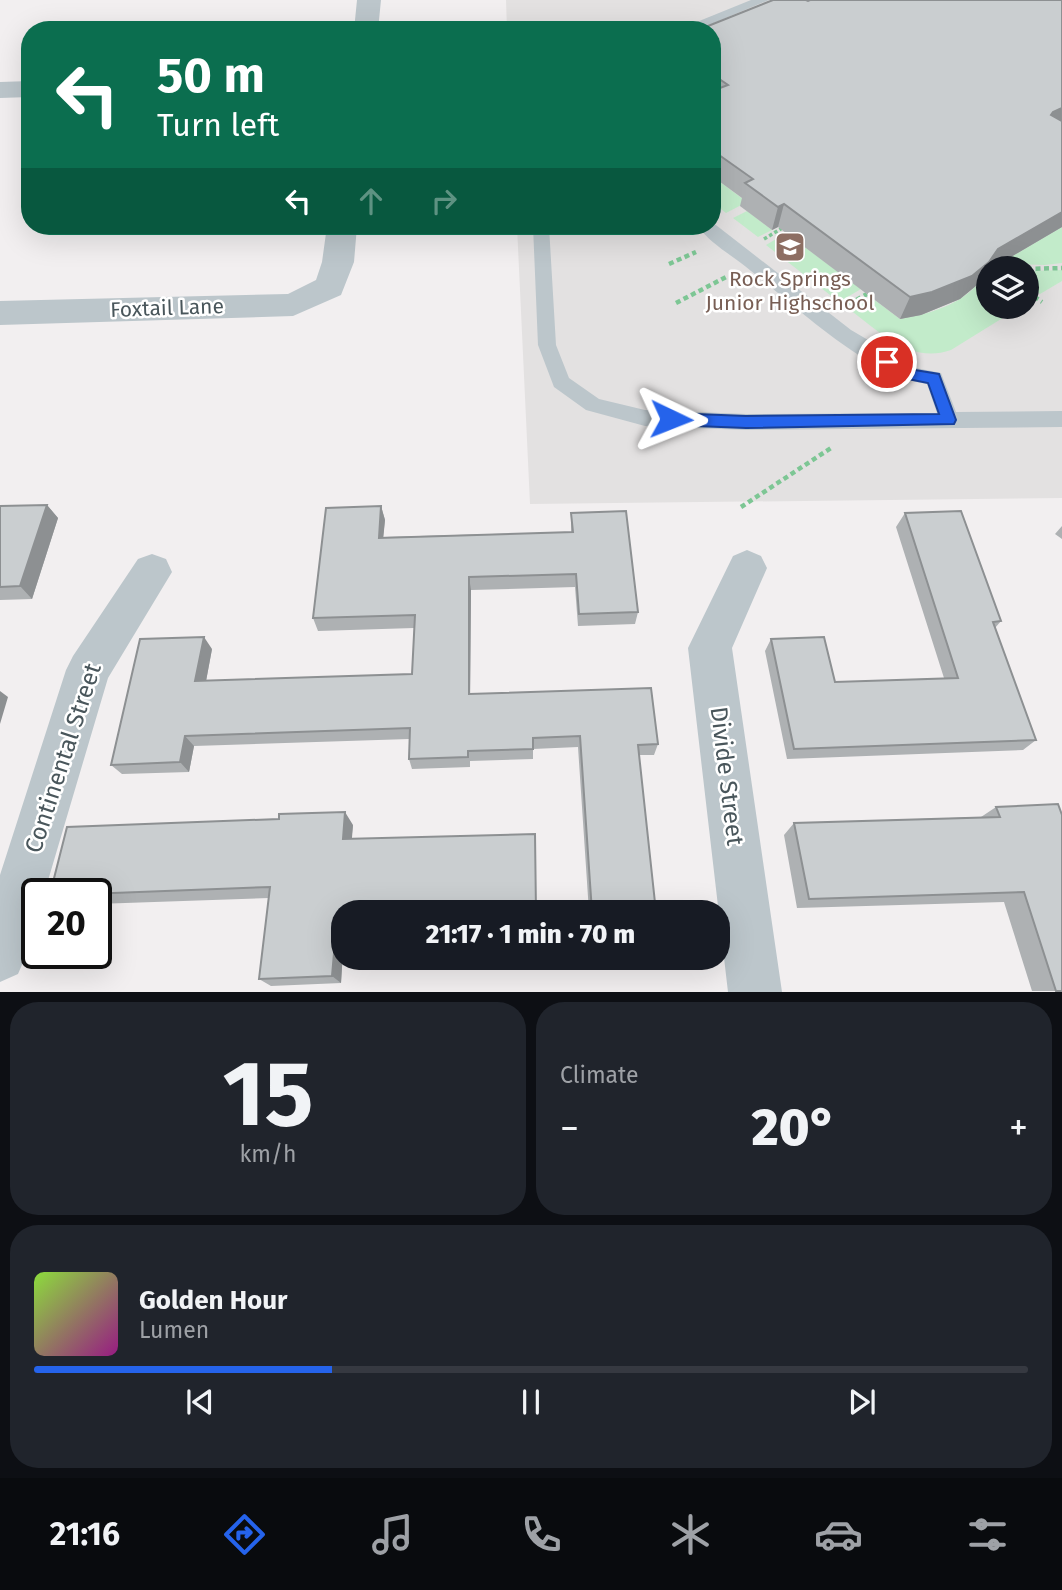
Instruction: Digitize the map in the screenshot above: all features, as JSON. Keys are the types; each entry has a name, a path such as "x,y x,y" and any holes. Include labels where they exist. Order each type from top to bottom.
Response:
{"street":[{"path":"367,21 369,0"},
{"path":"0,90 21,89"},
{"name":"Foxtail Lane","path":"0,313 293,305 330,287 338,262 341,235"},
{"name":"Divide Street","path":"747,568 710,648 755,992"},
{"name":"Continental Street","path":"0,956 88,670 152,572"}],"lane":[{"path":"708,21 763,0"},
{"path":"541,235 547,345 561,382 593,405 645,418 746,422 1062,419"},
{"path":"717,235 844,335 904,371 934,378 949,420"}],"path":[{"path":"757,242 784,228"},
{"path":"669,264 706,247"},
{"path":"1039,269 1062,268"},
{"path":"676,303 736,271"},
{"path":"842,308 867,294"},
{"path":"741,507 832,447"}],"shaded area":[{"name":"Rock Springs Junior Highschool","path":"506,0 1062,0 1062,498 530,504 517,235 721,235 721,21 507,21"}],"green space":[{"path":"721,183 747,202 726,213 721,209"},
{"path":"747,211 772,230 758,237 733,218"},
{"path":"1062,227 1062,263 1039,265 1039,256 1013,256"},
{"path":"786,233 861,289 839,302 766,245"},
{"path":"1062,270 1062,281 1040,294 1039,271"},
{"path":"976,285 976,319 1001,319 951,350 936,353 910,350 897,344 850,310 872,298 900,319 937,310"}],"building":[{"path":"773,0 1062,0 1062,108 1051,115 1062,121 1062,212 998,249 993,256 976,256 976,273 972,276 932,292 910,297 784,204 778,207 745,183 753,179 721,156 721,88 728,85 721,80 721,21"},
{"path":"47,505 20,586 0,587 0,506"},
{"path":"381,506 379,538 573,532 571,513 626,511 638,612 579,614 576,574 469,577 469,694 651,688 658,744 638,745 655,900 591,900 580,736 533,738 533,749 468,751 468,757 409,759 410,728 185,736 180,762 111,765 140,639 204,637 195,681 412,674 415,615 313,618 326,508"},
{"path":"961,511 1001,621 993,622 1036,740 794,749 771,639 824,637 835,682 958,678 905,513"},
{"path":"1058,804 1062,815 1062,991 1056,991 1024,892 809,899 794,823 1000,817 996,807"},
{"path":"345,812 343,839 535,834 536,900 331,900 332,976 259,979 270,887 112,893 112,878 54,878 67,827 279,819 279,814"}],"place":[{"name":"Rock Springs Junior Highschool","path":"790,247"}],"route":[{"path":"671,419 746,422 949,420 934,378 913,375 887,362"}]}
